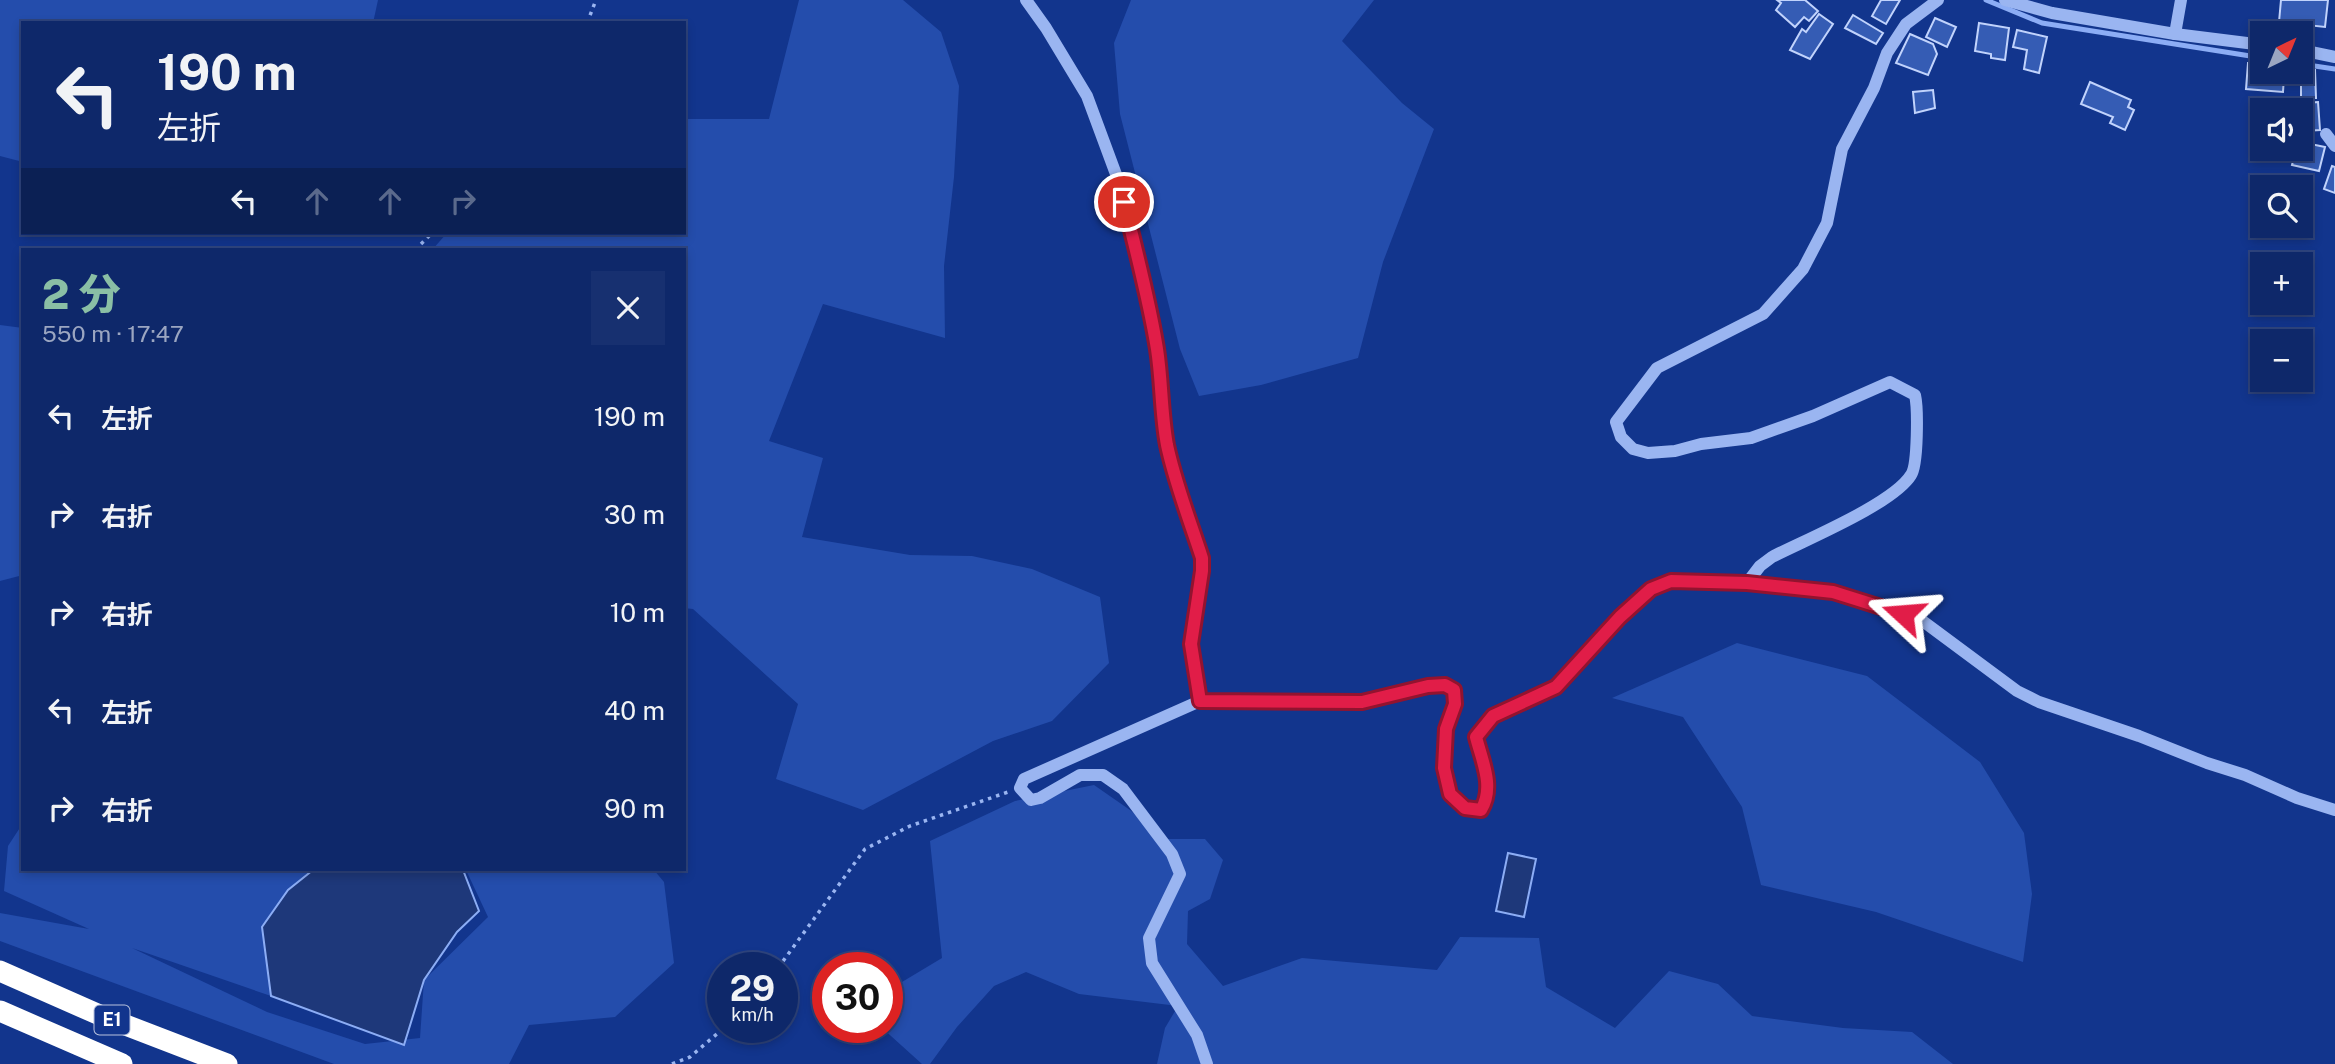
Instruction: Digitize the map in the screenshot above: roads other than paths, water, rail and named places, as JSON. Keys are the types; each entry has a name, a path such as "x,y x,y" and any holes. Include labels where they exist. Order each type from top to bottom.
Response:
{"highway":[{"name":"E1","path":"0,971 102,1016 227,1064"},
{"name":"E1","path":"0,1011 122,1064"}],"street":[{"path":"1026,0 1087,96 1117,177 1146,290 1158,352 1161,411 1168,449 1202,558 1191,644 1200,701"},
{"path":"1747,583 1760,566 1772,557 1879,503 1902,486 1913,473 1918,407 1915,395 1890,382 1813,416 1751,438 1701,444 1675,451 1648,453 1633,449 1621,437 1616,422 1657,368 1763,314 1803,270 1827,223 1842,149 1874,88 1887,53 1906,24 1938,0"},
{"path":"2005,0 2052,13 2175,34 2250,43"},
{"path":"2175,34 2180,0"},
{"path":"2314,53 2335,57"},
{"path":"2326,134 2335,146"},
{"path":"1207,1064 1197,1035 1152,963 1149,938 1180,874 1172,854 1123,789 1104,775 1080,775 1040,798 1031,800 1020,788 1024,779 1200,701 1362,702 1428,686 1445,685 1454,690 1455,704 1446,729 1444,768 1450,794 1465,808 1481,810 1488,799 1489,786 1476,737 1493,716 1556,687 1620,617 1651,589 1671,581 1747,583 1833,592 1882,606 1924,622 2017,691 2039,702 2139,736 2335,810"}],"waterway":[{"path":"1986,0 2042,23 2250,56"},
{"path":"2314,66 2335,69"}]}
